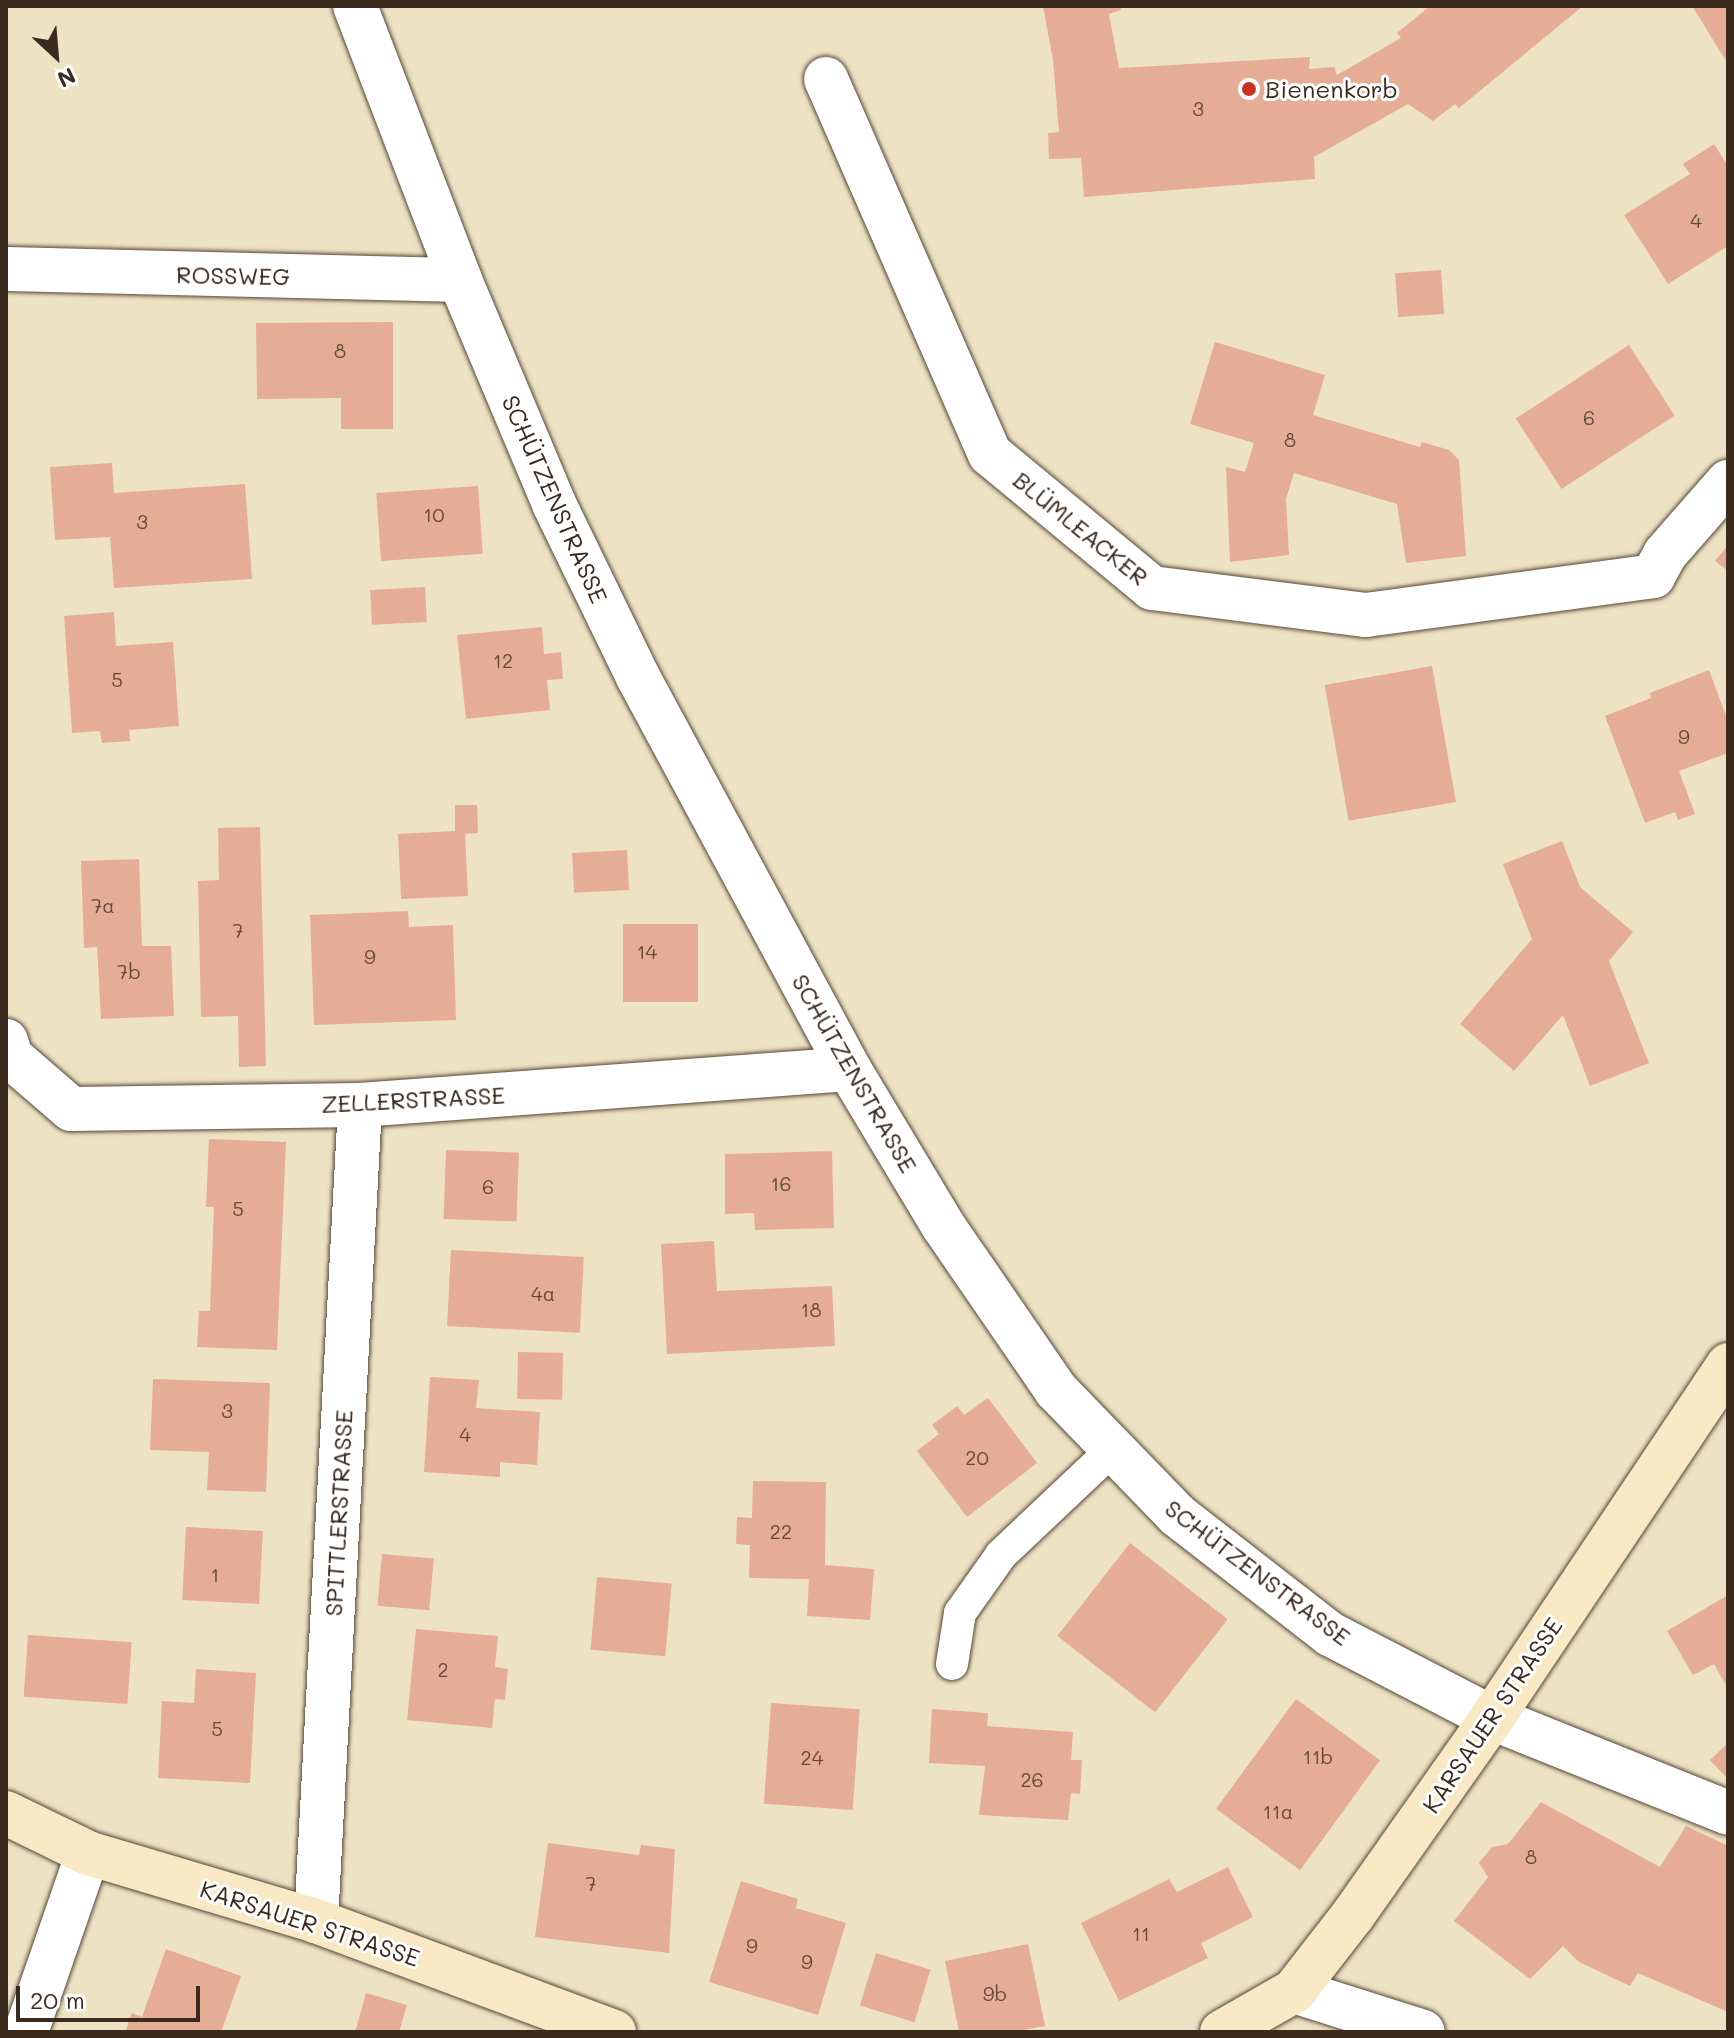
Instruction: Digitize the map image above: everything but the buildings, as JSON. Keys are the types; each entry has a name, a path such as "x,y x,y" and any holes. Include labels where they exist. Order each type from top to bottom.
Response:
{"street":[{"name":"SCHÜTZENSTRASSE","path":"355,6 460,280 554,504 638,677 849,1069 944,1227 1056,1390 1177,1515 1330,1634 1492,1718 1728,1813"},
{"name":"BLÜMLEACKER","path":"826,79 990,454 1152,588 1366,615 1653,576 1665,554 1728,482"},
{"name":"ROSSWEG","path":"6,269 460,280"},
{"name":"ZELLERSTRASSE","path":"6,1041 11,1057 71,1109 360,1105 849,1069"},
{"name":"SPITTLERSTRASSE","path":"316,1921 360,1105"},
{"name":"KARSAUER STRASSE","path":"1222,2032 1294,1991 1353,1915 1492,1718 1728,1365"},
{"name":"KARSAUER STRASSE","path":"6,1813 88,1853 316,1921 614,2032"},
{"path":"26,2032 88,1853"},
{"path":"1294,1991 1423,2032"}],"lane":[{"path":"952,1664 960,1613 1001,1555 1113,1449"}],"place":[{"name":"Bienenkorb","path":"1249,89"}]}
